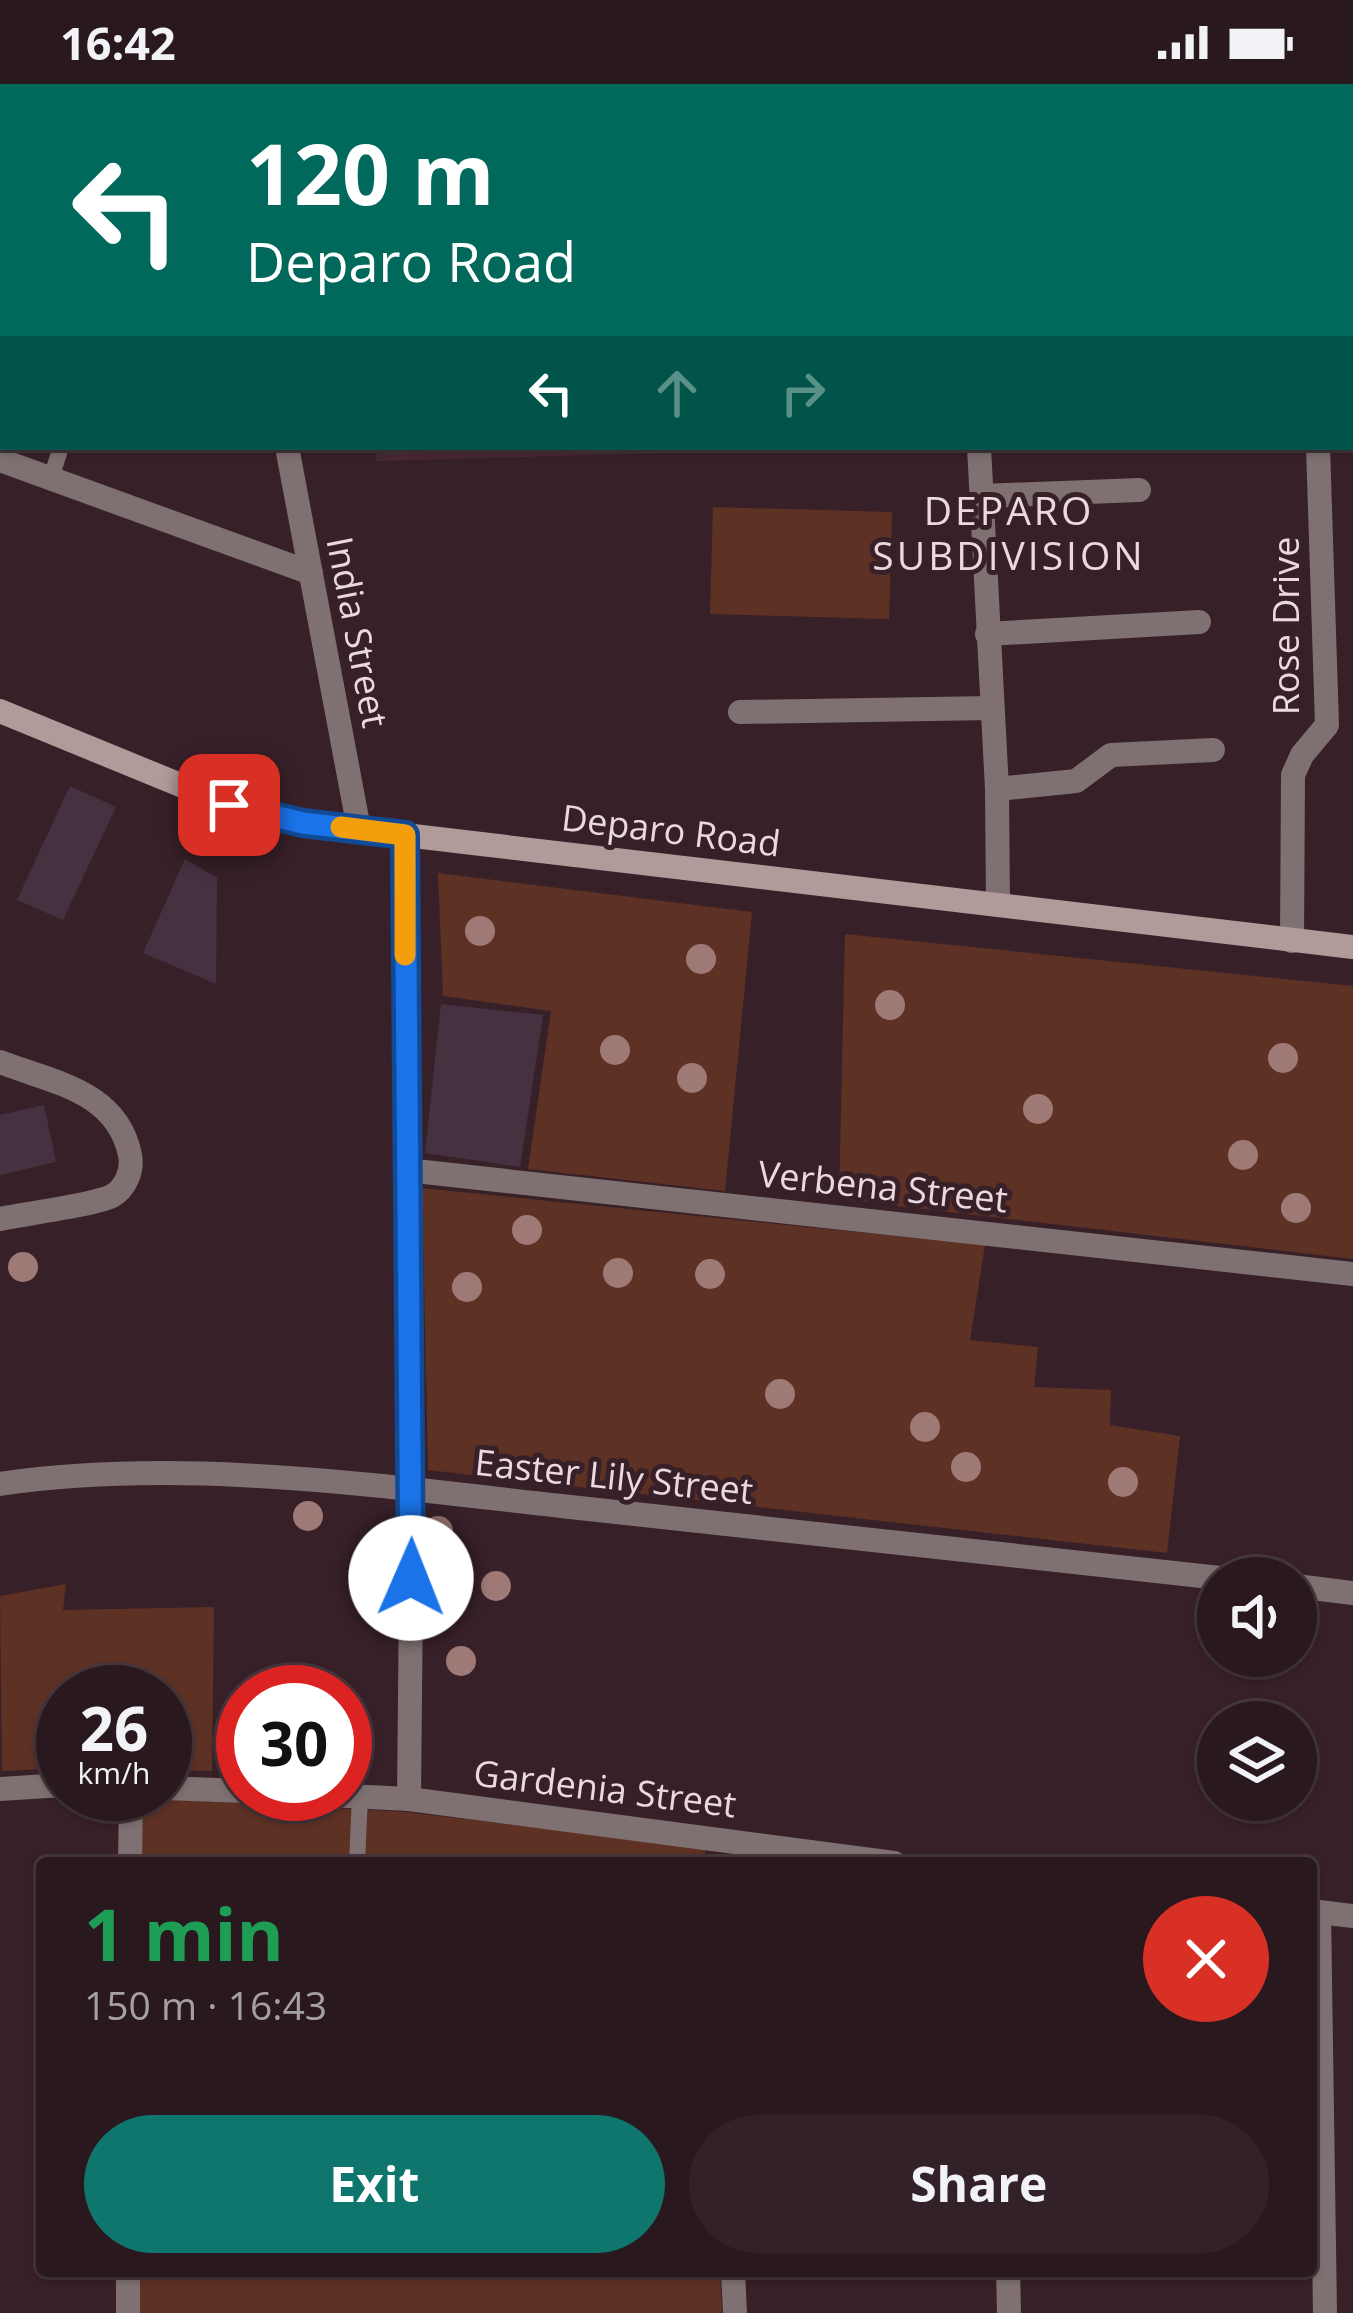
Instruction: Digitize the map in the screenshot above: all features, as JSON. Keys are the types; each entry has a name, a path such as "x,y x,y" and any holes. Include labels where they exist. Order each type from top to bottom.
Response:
{"main road":[{"name":"Deparo Road","path":"0,711 229,805 285,820 1353,947"}],"street":[{"name":"India Street","path":"288,450 358,830"},
{"path":"980,450 998,905"},
{"name":"Rose Drive","path":"1292,941 1293,775 1302,755 1327,725 1318,450"},
{"path":"0,460 311,573"},
{"path":"982,496 1139,490"},
{"path":"987,634 1198,622"},
{"path":"740,712 992,708"},
{"path":"997,789 1076,781 1112,755 1213,749"},
{"path":"405,835 412,1490 409,1799"},
{"path":"0,1063 101,1102 122,1126 131,1162 126,1182 111,1196 0,1219"},
{"name":"Verbena Street","path":"406,1170 1353,1274"},
{"name":"Easter Lily Street","path":"0,1484 53,1476 218,1475 412,1490 1197,1575"},
{"path":"1317,1589 1353,1593"},
{"path":"0,1789 36,1787"},
{"name":"Gardenia Street","path":"372,1797 719,1851 806,1857"},
{"path":"130,1821 130,1857"},
{"path":"1317,1911 1353,1916"},
{"path":"1317,1991 1325,2313"},
{"path":"128,2277 128,2313"},
{"path":"733,2277 734,2313"},
{"path":"1008,2277 1009,2313"}],"lane":[{"path":"51,478 60,450"},
{"path":"357,1857 359,1821"}],"shaded area":[{"path":"375,450 670,453 377,461"},
{"path":"713,507 892,512 889,619 710,614"},
{"path":"438,873 752,912 725,1191 528,1169 551,1011 443,996"},
{"path":"845,934 1353,986 1353,1259 839,1199"},
{"path":"422,1188 985,1245 970,1340 1038,1347 1034,1387 1111,1390 1110,1425 1180,1436 1167,1553 428,1470"},
{"path":"66,1584 63,1610 214,1607 212,1771 192,1771 192,1665 36,1665 36,1769 2,1771 0,1596"},
{"path":"192,1801 216,1802 216,1821 372,1821 372,1810 406,1812 705,1848 706,1857 140,1857 140,1821 192,1821"},
{"path":"138,2277 720,2277 722,2313 138,2313"}],"building":[{"path":"383,450 535,450 535,451 384,454"},
{"path":"70,786 116,807 63,920 17,900"},
{"path":"185,859 217,878 216,984 143,953"},
{"path":"441,1004 543,1015 520,1167 425,1153"},
{"path":"44,1105 56,1162 0,1175 0,1115"}],"slow traffic":[{"path":"341,827 405,835 405,955"}],"district":[{"name":"DEPARO SUBDIVISION","path":"1009,532"}],"route":[{"path":"229,805 303,823 405,835 411,1578"}]}
